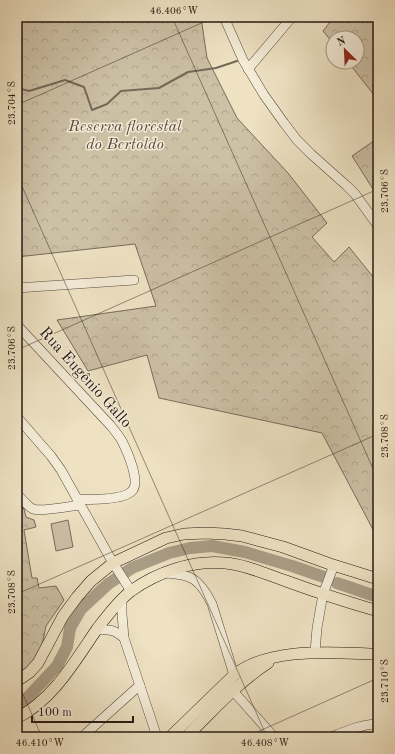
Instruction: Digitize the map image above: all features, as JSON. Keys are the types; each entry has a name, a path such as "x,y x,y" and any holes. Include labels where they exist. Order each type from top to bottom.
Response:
{"main road":[{"path":"17,681 30,672 38,663 63,616 91,581 166,538 184,534 205,533 242,536 283,547 378,579"},
{"path":"17,718 31,709 53,689 122,599 128,588 162,573 183,566 208,563 226,563 245,567 378,611"},
{"path":"170,737 234,675 250,665 265,660 300,653 378,654"},
{"path":"186,737 257,670 278,657"}],"street":[{"path":"224,17 248,69 264,95 297,140 355,194 378,226"},
{"path":"248,69 292,17"},
{"path":"17,288 134,280"},
{"name":"Rua Eugênio Gallo","path":"17,325 112,426 131,460 135,484 132,492 127,495 96,500"},
{"path":"17,417 51,456 128,588"},
{"path":"17,494 29,506 34,509 41,510 81,506 96,500"},
{"path":"81,506 96,500"},
{"path":"315,652 317,628 323,594 334,565"},
{"path":"162,573 180,574 191,578 198,583 209,598 234,675"},
{"path":"122,599 124,638 158,737"},
{"path":"97,630 110,630 117,632 124,638"},
{"path":"82,737 140,685"},
{"path":"234,691 274,737"},
{"path":"331,737 371,724 378,724"}],"green space":[{"name":"Reserva florestal do Bertoldo","path":"17,17 201,17 207,58 237,118 288,173 327,223 312,237 334,262 349,247 378,283 378,539 322,433 159,398 147,355 88,371 57,320 156,306 135,244 17,257"},
{"path":"334,17 378,17 378,100 354,70 365,70 365,30 325,30 325,33 323,31"},
{"path":"378,138 378,197 352,156"},
{"path":"17,501 24,509 26,517 34,520 36,527 24,530 32,578 37,578 39,588 56,586 64,600 46,626 42,645 35,660 17,679"},
{"path":"68,520 73,547 56,551 51,524"}],"waterway":[{"path":"17,88 29,91 65,80 84,87 92,110 107,104 121,91 159,88 188,72 216,68 237,61"},
{"path":"17,705 28,697 57,666 67,647 70,628 81,609 108,584 132,568 169,553 190,548 212,546 245,552 324,577"},
{"path":"337,583 378,597"}]}
